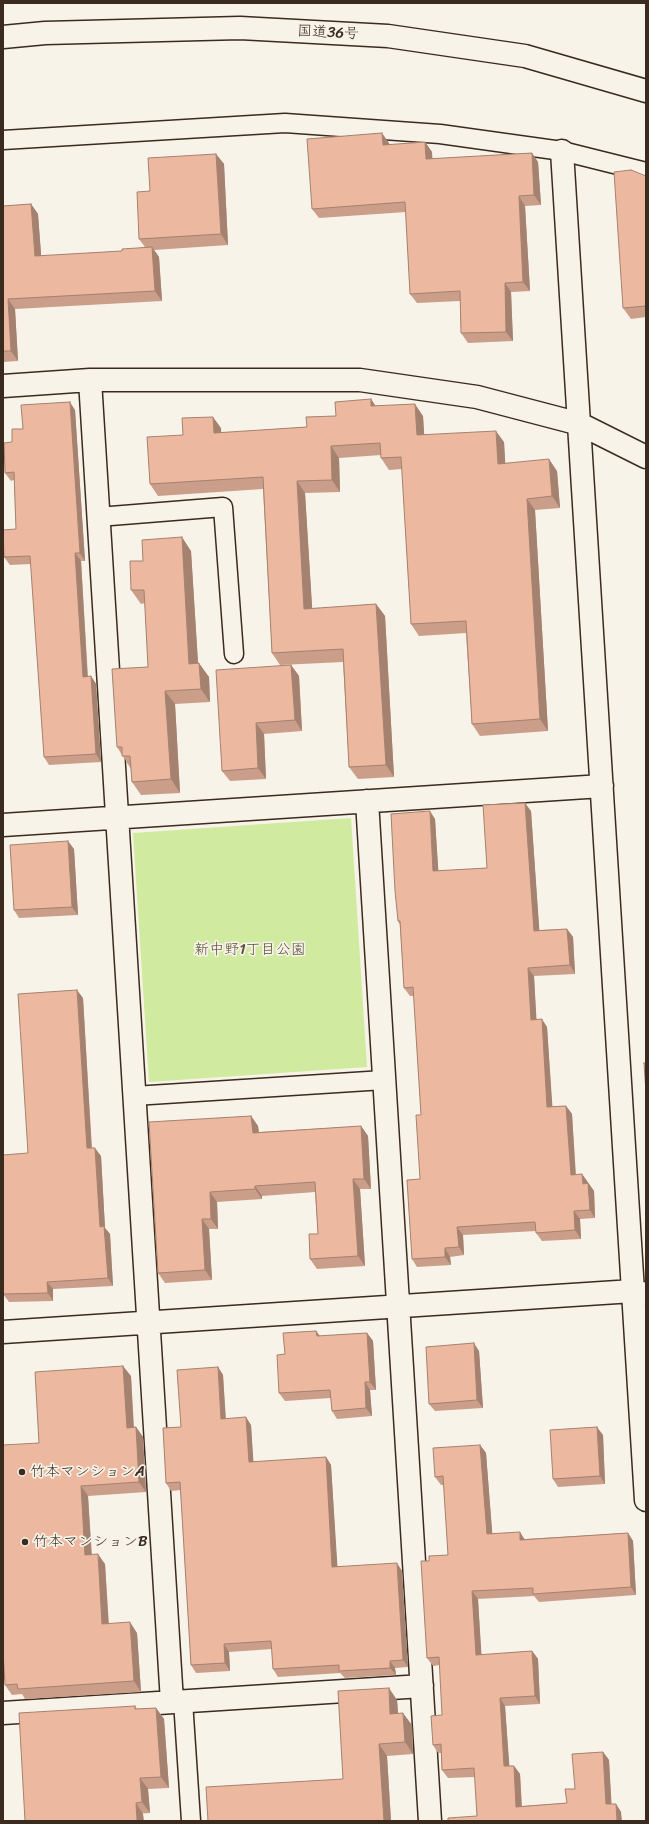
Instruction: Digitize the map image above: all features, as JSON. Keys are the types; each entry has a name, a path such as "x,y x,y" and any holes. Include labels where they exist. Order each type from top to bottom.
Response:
{"main road":[{"name":"国道36号","path":"3,37 45,33 240,28 388,36 525,56 646,91"},
{"path":"562,151 602,786 640,1292 646,1500"},
{"path":"90,380 148,1322 178,1701"},
{"path":"3,386 90,380 360,380 477,397 580,424 646,457"},
{"path":"3,825 602,786"},
{"path":"367,802 430,1821"},
{"path":"3,1332 640,1292"},
{"path":"3,1713 422,1686"}],"lane":[{"path":"3,140 285,123 440,134 562,151 646,172"},
{"path":"98,517 223,507 234,654"},
{"path":"134,1096 384,1080"},
{"path":"178,1701 191,1821"}],"green space":[{"name":"新中野1丁目公園","path":"351,818 367,1067 149,1082 133,833"}],"building":[{"path":"382,133 383,145 425,142 426,159 532,153 534,195 519,196 523,282 505,283 506,332 461,333 460,291 410,294 405,202 312,209 307,139"},
{"path":"216,154 221,234 139,239 137,192 150,191 148,158"},
{"path":"631,170 646,176 646,306 623,308 614,172"},
{"path":"31,204 35,256 122,251 122,249 152,247 155,291 8,299 11,351 3,351 3,206"},
{"path":"371,399 371,406 415,404 417,435 496,431 498,464 549,459 552,496 527,499 540,719 472,724 466,621 411,624 401,457 381,458 380,443 331,446 332,480 297,481 304,609 376,604 386,765 349,767 343,649 272,653 263,477 150,484 147,437 183,435 182,418 213,417 214,433 307,427 306,417 336,416 335,402"},
{"path":"70,402 80,553 75,553 83,677 91,676 96,754 44,757 30,556 4,557 3,530 16,529 14,472 5,473 4,443 12,442 12,429 23,429 21,405"},
{"path":"182,537 189,664 199,663 201,689 165,691 171,779 132,782 130,756 122,756 122,747 117,747 112,669 148,667 144,590 131,590 130,561 143,561 142,540"},
{"path":"291,665 295,720 256,723 258,768 222,771 216,670"},
{"path":"525,803 534,931 567,929 570,965 528,968 531,1020 542,1019 547,1107 566,1106 571,1175 582,1174 583,1184 588,1183 590,1210 574,1211 575,1230 536,1233 535,1222 457,1227 459,1247 445,1248 445,1257 412,1259 407,1180 420,1179 416,1115 421,1115 413,987 404,988 400,921 398,921 395,891 391,814 430,811 433,871 487,868 483,805"},
{"path":"68,841 72,907 14,910 10,845"},
{"path":"77,990 87,1148 95,1148 100,1227 104,1226 108,1278 47,1282 48,1293 3,1294 3,1155 28,1153 18,994"},
{"path":"644,1063 646,1063 646,1093"},
{"path":"251,1116 253,1133 361,1126 364,1179 353,1179 358,1256 310,1259 309,1234 318,1234 315,1182 255,1186 255,1189 210,1192 211,1219 202,1219 205,1270 158,1273 149,1122"},
{"path":"316,1331 317,1336 367,1333 370,1382 365,1382 366,1408 332,1411 330,1390 279,1393 277,1355 285,1354 283,1333"},
{"path":"474,1343 477,1400 429,1404 426,1347"},
{"path":"123,1366 127,1428 136,1427 139,1482 81,1486 85,1555 98,1554 102,1624 130,1622 134,1681 18,1689 17,1684 5,1685 3,1652 3,1445 39,1443 35,1372"},
{"path":"218,1367 221,1419 246,1417 249,1462 326,1457 332,1567 397,1563 403,1660 390,1661 390,1668 339,1671 339,1665 273,1669 271,1641 224,1644 225,1663 191,1665 180,1482 166,1483 163,1428 181,1427 177,1370"},
{"path":"597,1427 600,1476 553,1479 550,1430"},
{"path":"480,1445 487,1534 520,1532 520,1540 628,1533 631,1587 533,1594 533,1588 472,1591 476,1655 532,1651 535,1696 500,1698 504,1766 514,1766 516,1807 567,1803 565,1789 575,1789 572,1754 603,1752 606,1804 616,1804 617,1821 448,1821 448,1818 477,1816 474,1768 442,1770 441,1744 433,1745 431,1716 442,1715 439,1657 427,1658 421,1561 429,1561 429,1556 448,1555 443,1476 435,1477 433,1448"},
{"path":"389,1688 390,1714 403,1713 405,1742 379,1744 384,1821 208,1821 206,1787 343,1779 338,1691"},
{"path":"135,1706 135,1709 156,1708 161,1777 140,1778 142,1802 136,1803 137,1821 25,1821 19,1713"}],"place":[{"name":"竹本マンションA","path":"22,1472"},
{"name":"竹本マンションB","path":"25,1542"}]}
